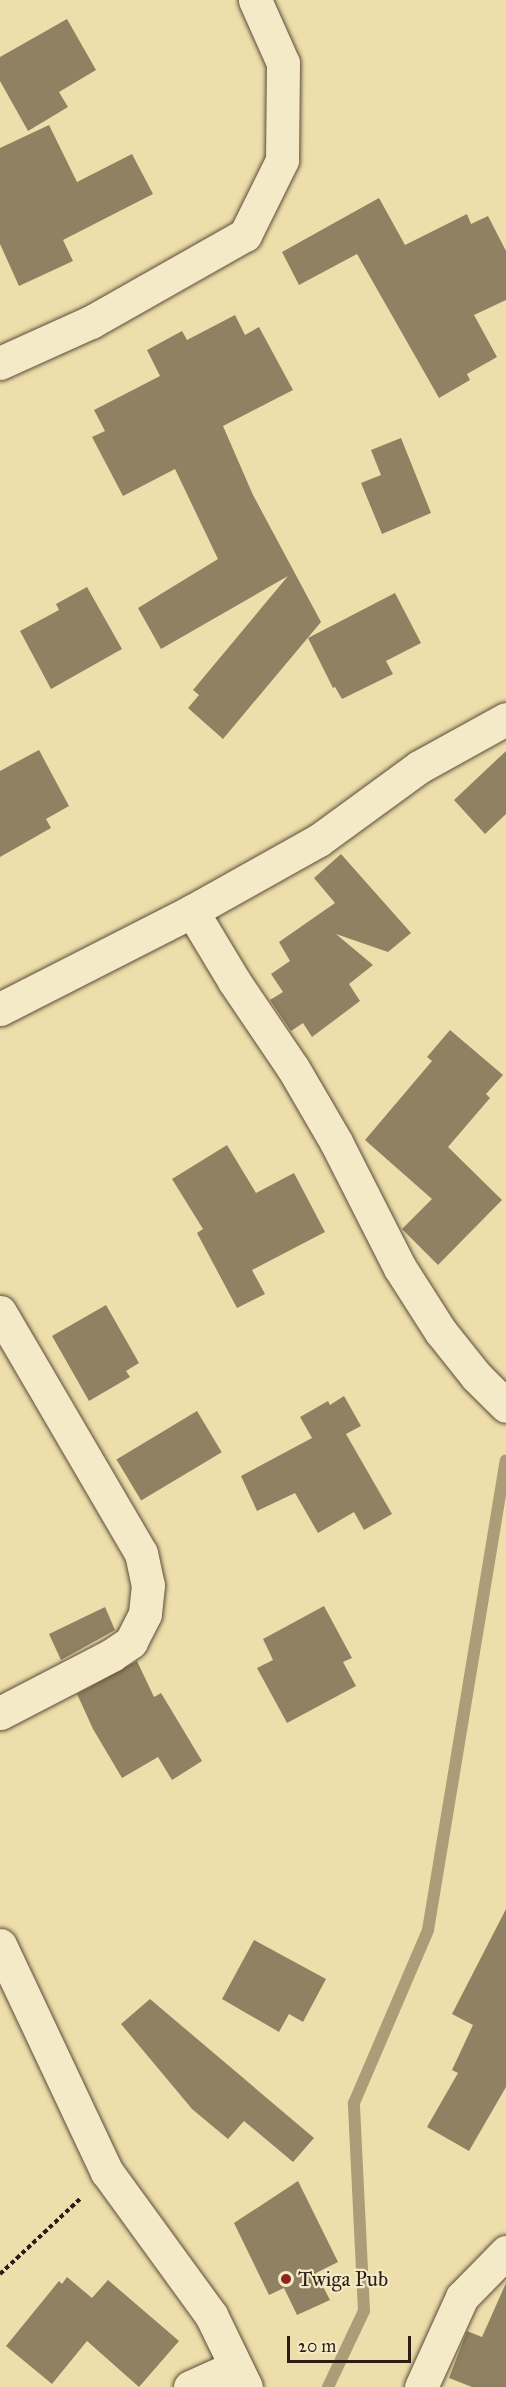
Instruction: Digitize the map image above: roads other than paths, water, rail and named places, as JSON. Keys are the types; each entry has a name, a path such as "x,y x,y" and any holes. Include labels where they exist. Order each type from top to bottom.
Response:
{"street":[{"path":"0,363 91,322 245,235 282,160 283,63 255,0"},
{"path":"0,1009 192,911 318,840 419,767 506,719"},
{"path":"192,911 234,981 293,1068 336,1142 400,1268 441,1332 476,1376 506,1406"},
{"path":"0,1312 141,1552 148,1585 145,1614 131,1642 112,1655 0,1713"},
{"path":"0,1945 107,2172 211,2315 240,2377 190,2387"},
{"path":"421,2387 462,2297 474,2281 506,2252"}],"waterway":[{"path":"328,2387 364,2311 354,2103 428,1930 506,1460"}],"place":[{"name":"Twiga Pub","path":"286,2279"}]}
